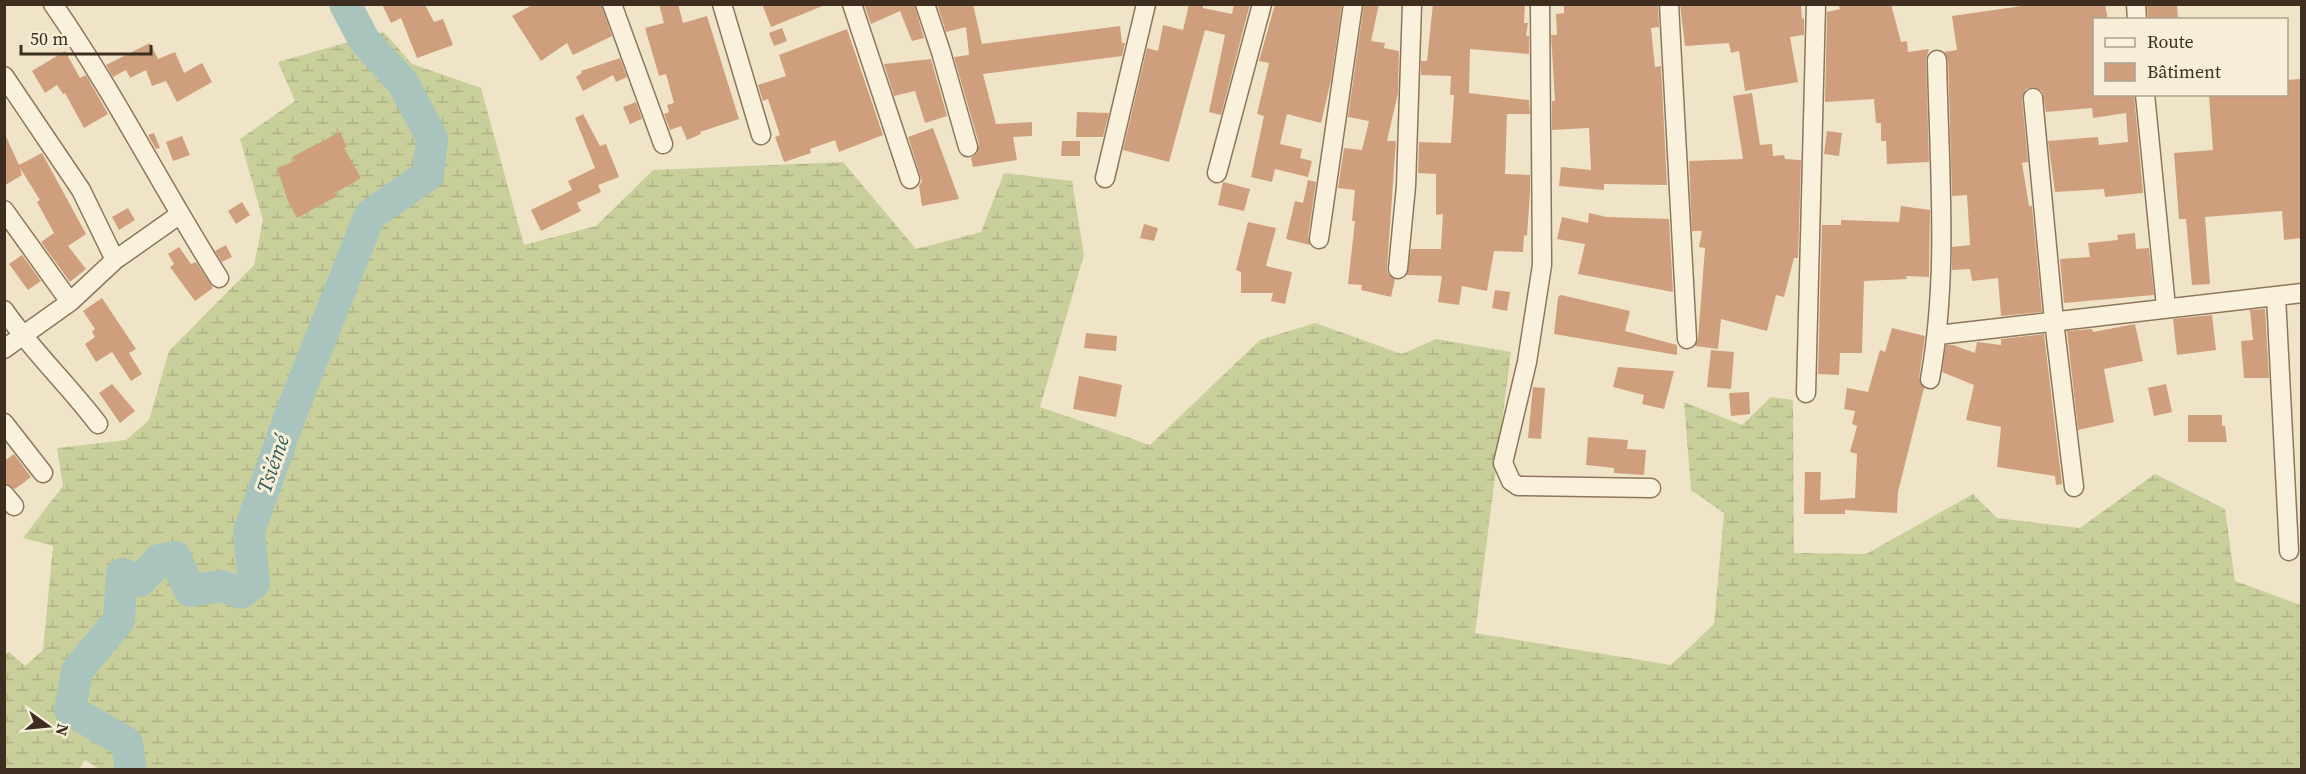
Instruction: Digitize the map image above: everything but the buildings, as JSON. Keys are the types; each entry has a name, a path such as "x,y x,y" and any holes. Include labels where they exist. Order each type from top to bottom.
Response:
{"street":[{"path":"53,4 108,90 179,215 219,278"},
{"path":"612,4 663,144"},
{"path":"722,4 761,135"},
{"path":"852,4 910,179"},
{"path":"925,4 942,52 968,147"},
{"path":"1105,178 1146,4"},
{"path":"1216,172 1262,4"},
{"path":"1319,239 1353,4"},
{"path":"1398,269 1406,186 1412,4"},
{"path":"1540,4 1542,265 1527,362 1503,463 1511,481 1518,486 1651,488"},
{"path":"1670,4 1686,339"},
{"path":"1806,393 1816,4"},
{"path":"1930,379 1938,335 1940,294 1937,60"},
{"path":"4,76 81,190 116,260"},
{"path":"2145,96 2166,307"},
{"path":"2033,98 2054,321 2074,487"},
{"path":"4,210 70,302"},
{"path":"4,348 70,302 116,260 179,215"},
{"path":"1938,335 2301,293"},
{"path":"2276,296 2289,551"},
{"path":"4,310 21,335 80,400 98,424"},
{"path":"4,423 44,473"}],"green space":[{"path":"384,32 412,64 481,88 524,245 596,226 653,170 843,162 916,249 981,232 1004,173 1072,181 1084,255 1040,407 1150,445 1260,340 1315,323 1402,354 1436,339 1511,352 1475,633 1671,665 1714,624 1724,513 1691,490 1684,402 1742,425 1771,397 1793,400 1794,553 1866,554 1973,494 1997,518 2080,528 2155,474 2225,509 2235,581 2301,605 2301,769 100,770 85,760 79,769 5,770 5,655 9,652 25,666 43,650 53,546 23,538 63,486 57,448 126,440 149,420 169,351 254,265 263,220 240,139 295,101 278,62"}],"waterway":[{"name":"Tsiémé","path":"131,770 127,743 70,710 77,671 119,620 122,574 140,581 159,560 175,557 190,591 221,586 241,593 254,583 249,531 293,408 370,215 428,175 432,138 403,83 364,40 345,4"}]}
